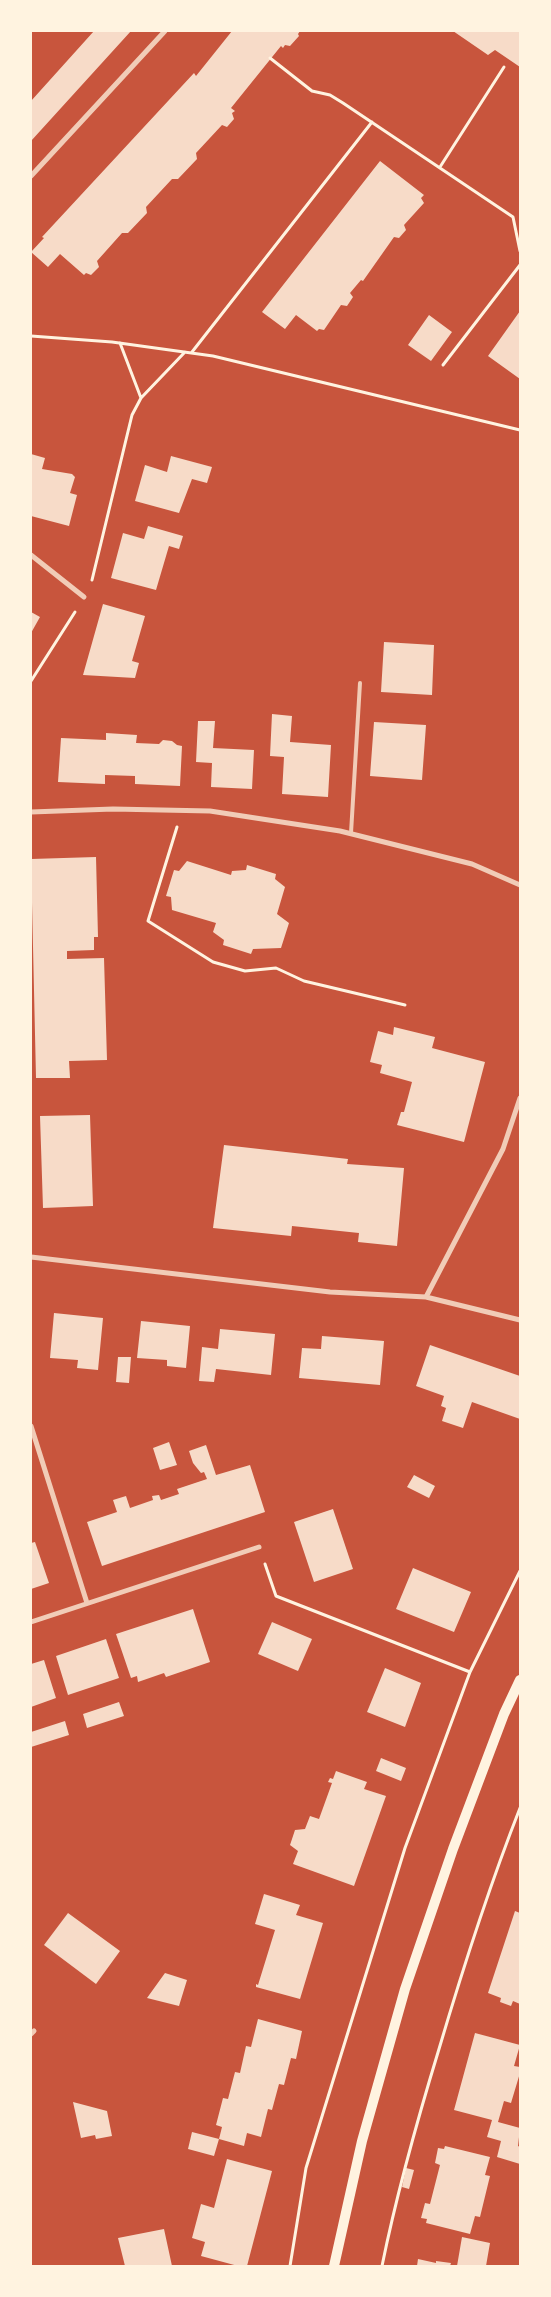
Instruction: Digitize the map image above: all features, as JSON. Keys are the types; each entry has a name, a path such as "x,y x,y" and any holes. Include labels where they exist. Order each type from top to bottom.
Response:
{"main road":[{"path":"334,2266 362,2141 405,1989 453,1848 504,1714 520,1680"}],"street":[{"path":"31,176 164,31"},
{"path":"31,555 84,597"},
{"path":"31,812 114,809 210,811 351,834 472,864 520,885"},
{"path":"426,1297 502,1149 520,1098"},
{"path":"31,1256 330,1292 426,1297 520,1320"},
{"path":"31,1426 87,1603"},
{"path":"31,1622 259,1548"}],"lane":[{"path":"351,834 360,683"}],"path":[{"path":"270,58 312,91 330,96 372,122 513,217 520,251"},
{"path":"440,167 504,67"},
{"path":"192,353 372,122"},
{"path":"443,365 520,265"},
{"path":"31,336 120,343 192,353 262,367 520,430"},
{"path":"120,343 141,398"},
{"path":"31,681 92,582 132,415 141,398 185,352"},
{"path":"183,810 148,921 213,962 245,971 276,968 304,980 405,1005"},
{"path":"259,1548 276,1596 470,1672"},
{"path":"290,2266 309,2158 405,1848 470,1672 520,1571"},
{"path":"382,2266 414,2132 448,2019 497,1866 520,1808"}],"building":[{"path":"94,31 131,31 31,141 31,101"},
{"path":"232,31 300,31 299,36 290,46 285,45 283,48 281,46 231,108 235,111 232,113 234,119 227,127 222,125 196,153 197,159 178,179 172,179 146,207 147,213 128,233 122,233 97,261 99,267 91,275 86,273 84,275 60,254 48,267 31,252 44,238 42,237 194,73 196,76"},
{"path":"453,31 520,31 520,67 495,50 488,55"},
{"path":"380,161 424,195 421,198 424,203 404,225 406,230 399,238 394,237 363,281 361,280 350,293 353,297 347,306 341,305 324,330 319,329 317,331 296,315 285,329 262,312"},
{"path":"520,311 520,379 488,356"},
{"path":"429,315 452,332 431,361 408,345"},
{"path":"31,454 45,458 42,469 72,474 75,477 70,493 77,495 69,526 31,516"},
{"path":"171,456 212,467 207,483 192,479 179,513 135,501 145,465 167,472"},
{"path":"148,526 183,536 179,549 169,546 156,590 111,578 123,533 144,539"},
{"path":"103,604 145,616 132,661 139,663 135,678 83,675"},
{"path":"31,612 40,617 31,633"},
{"path":"384,642 434,645 432,695 381,692"},
{"path":"272,714 292,716 290,742 331,745 328,797 282,794 284,757 270,756"},
{"path":"198,721 215,721 213,748 254,750 252,789 211,787 212,763 196,762"},
{"path":"374,722 426,725 422,780 370,776"},
{"path":"106,733 137,735 136,743 159,744 163,740 172,741 182,746 180,786 135,784 135,776 105,775 105,784 58,782 61,738 106,740"},
{"path":"96,857 98,937 94,937 94,950 67,951 67,959 104,958 107,1060 69,1061 70,1078 36,1078 31,859"},
{"path":"187,861 231,875 232,871 246,870 247,865 276,874 275,879 285,887 277,914 289,923 281,948 253,949 251,954 223,945 224,940 213,932 216,923 172,910 171,897 166,896 174,870 179,871"},
{"path":"394,1027 435,1037 432,1048 485,1062 464,1142 397,1125 401,1112 404,1112 412,1082 380,1073 382,1065 370,1062 378,1031 393,1035"},
{"path":"90,1115 93,1206 43,1208 40,1116"},
{"path":"224,1145 348,1159 347,1164 404,1168 397,1246 358,1242 359,1233 292,1226 291,1236 213,1228"},
{"path":"54,1313 103,1318 98,1370 77,1368 78,1360 50,1358"},
{"path":"141,1321 190,1326 186,1368 167,1366 167,1360 137,1358"},
{"path":"220,1329 275,1334 271,1375 216,1369 214,1382 199,1381 202,1347 218,1349"},
{"path":"322,1336 384,1341 380,1385 299,1378 302,1348 321,1349"},
{"path":"430,1345 520,1376 520,1419 472,1402 463,1428 442,1421 446,1408 441,1406 444,1396 416,1386"},
{"path":"118,1357 131,1357 129,1383 116,1382"},
{"path":"169,1442 177,1465 160,1470 153,1448"},
{"path":"206,1445 216,1475 250,1465 265,1512 102,1566 87,1522 117,1512 113,1500 126,1496 130,1508 153,1500 152,1496 159,1495 161,1500 179,1494 177,1489 207,1479 204,1472 201,1473 193,1463 189,1451"},
{"path":"414,1475 435,1486 429,1498 407,1487"},
{"path":"333,1509 353,1569 314,1582 294,1522"},
{"path":"35,1542 49,1583 31,1589 31,1543"},
{"path":"413,1568 471,1592 454,1632 396,1609"},
{"path":"193,1609 210,1662 166,1677 164,1673 138,1682 137,1676 131,1678 116,1634"},
{"path":"272,1622 312,1639 298,1671 258,1654"},
{"path":"106,1639 119,1678 68,1695 56,1656"},
{"path":"44,1660 56,1698 31,1707 31,1664"},
{"path":"385,1668 421,1683 405,1727 367,1712"},
{"path":"119,1702 124,1716 87,1728 83,1714"},
{"path":"65,1721 69,1735 31,1747 31,1732"},
{"path":"381,1758 406,1768 401,1781 376,1771"},
{"path":"336,1771 367,1782 364,1789 386,1796 354,1886 293,1864 298,1851 290,1845 295,1830 305,1829 310,1816 319,1819 332,1783 328,1782 330,1778 333,1779"},
{"path":"264,1894 300,1905 296,1915 323,1923 300,1999 256,1987 275,1930 255,1924"},
{"path":"515,1911 520,1913 520,2004 513,2001 511,2006 500,2002 501,1998 488,1993"},
{"path":"68,1913 120,1951 96,1984 44,1945"},
{"path":"165,1973 187,1980 179,2006 147,1998"},
{"path":"258,2019 302,2031 296,2059 291,2058 284,2085 279,2084 272,2110 268,2109 261,2137 247,2133 244,2146 219,2139 222,2127 216,2125 223,2098 228,2099 235,2072 240,2073 246,2046 251,2047"},
{"path":"475,2033 520,2045 514,2066 520,2067 520,2073 511,2103 504,2101 498,2122 520,2128 518,2146 520,2147 520,2164 497,2157 501,2141 487,2137 492,2120 454,2110"},
{"path":"73,2102 107,2111 112,2136 96,2139 95,2135 81,2138"},
{"path":"192,2132 219,2139 214,2156 188,2149"},
{"path":"445,2146 490,2157 485,2175 490,2176 480,2217 475,2216 470,2234 426,2223 427,2219 421,2218 425,2203 430,2204 440,2165 435,2163 438,2148 444,2149"},
{"path":"227,2159 272,2171 247,2266 238,2266 201,2256 205,2242 192,2238 201,2204 214,2208"},
{"path":"406,2168 414,2170 409,2189 402,2187"},
{"path":"164,2229 172,2266 125,2266 118,2238"},
{"path":"462,2237 490,2243 486,2266 457,2266"},
{"path":"418,2259 436,2263 436,2261 451,2263 450,2266 417,2266"}]}
